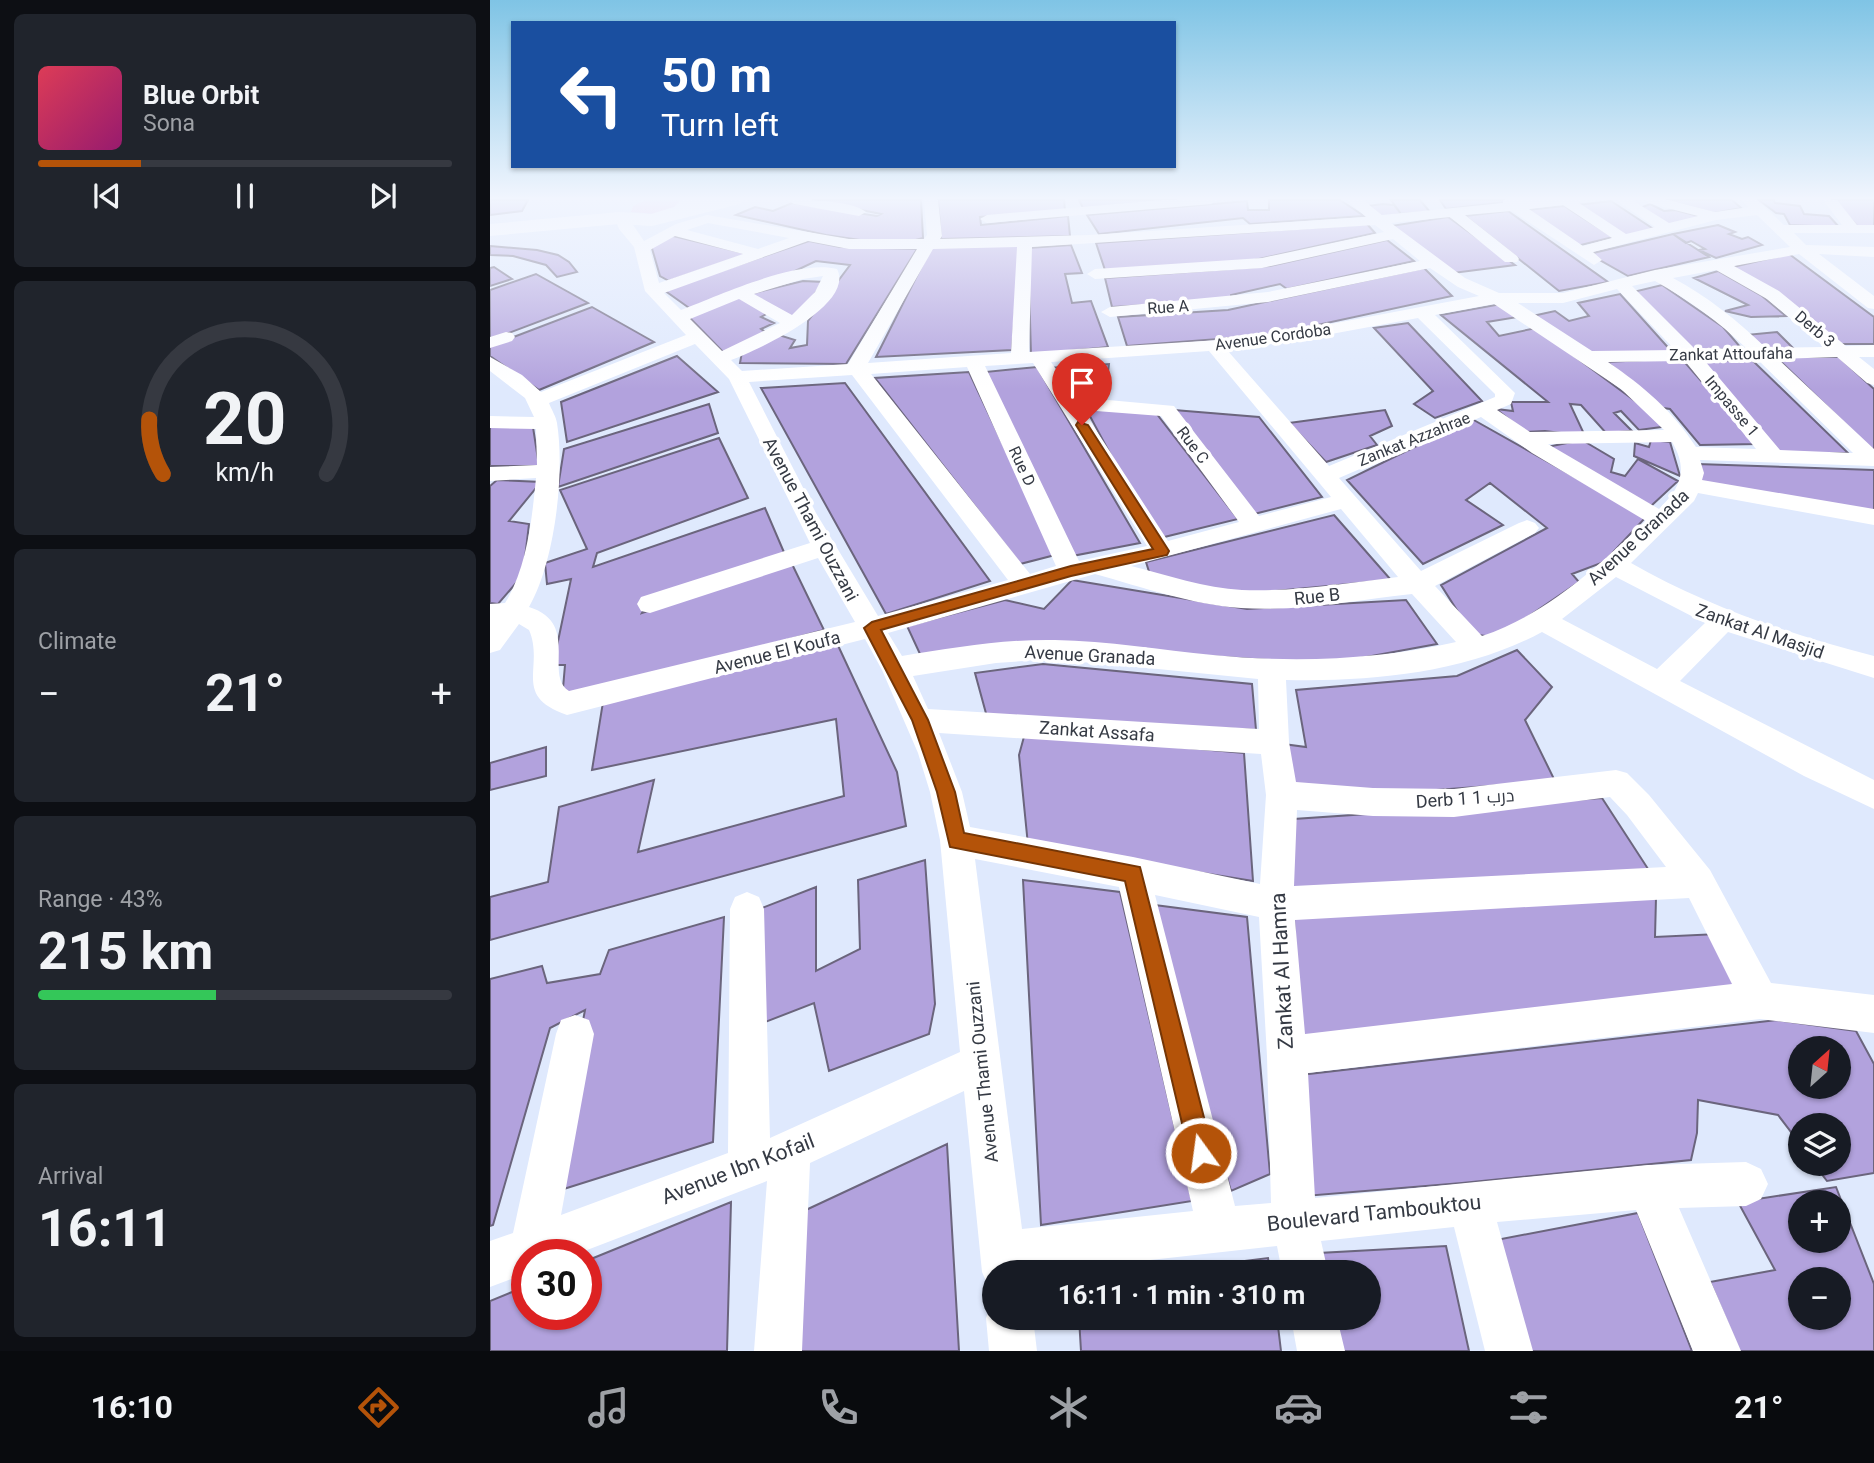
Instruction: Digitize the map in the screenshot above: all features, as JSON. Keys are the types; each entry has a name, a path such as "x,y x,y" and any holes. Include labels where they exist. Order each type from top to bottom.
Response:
{"street":[{"name":"Avenue Thami Ouzzani","path":"646,263 653,291 728,368 824,547 895,668 920,720 946,792 956,841 1004,1260"},
{"path":"653,291 734,263"},
{"path":"916,263 856,367 1025,585"},
{"path":"1026,263 1029,357 1068,403 1162,551"},
{"path":"1057,263 1103,294 1262,263"},
{"path":"1094,263 1103,294"},
{"path":"1103,294 1218,263"},
{"name":"Rue A","path":"1103,294 1268,297 1427,263"},
{"path":"1433,263 1462,283 1497,299 1588,358 1656,408 1684,444"},
{"name":"Impasse 1","path":"1597,263 1623,282 1689,354 1776,458"},
{"name":"Avenue Cordoba","path":"728,368 856,367 1029,357 1103,294 1213,345 1288,337 1497,299 1563,298 1623,282 1716,263"},
{"name":"Derb 3","path":"1716,263 1773,295 1874,379"},
{"path":"1821,263 1874,303"},
{"path":"538,400 686,327 742,294 807,273 823,270 831,272 830,285 808,312 728,368"},
{"path":"1655,275 1714,309 1873,460"},
{"path":"742,294 793,323"},
{"path":"1421,311 1505,393 1492,407 1525,438 1661,520"},
{"path":"1213,345 1418,584 1477,648"},
{"name":"Zankat Attoufaha","path":"1588,358 1874,351"},
{"name":"Rue D","path":"973,361 1071,571"},
{"path":"490,363 538,400 547,422 546,496 535,565 502,613 490,643"},
{"name":"Rue C","path":"1068,403 1167,410 1254,526"},
{"name":"Zankat Azzahrae","path":"1326,475 1492,407"},
{"path":"490,422 547,422"},
{"path":"1525,438 1684,444 1776,458 1873,460"},
{"name":"Avenue Granada","path":"895,668 1012,651 1056,650 1272,669 1339,670 1396,664 1477,648 1541,620 1614,565 1686,496 1693,485 1684,444"},
{"path":"490,474 547,471"},
{"path":"1693,485 1874,517"},
{"name":"Avenue El Koufa","path":"502,613 531,617 545,632 548,689 552,698 567,703 872,628 1071,571 1162,551 1346,500"},
{"name":"Rue B","path":"1098,566 1190,590 1240,599 1287,600 1418,584 1527,527"},
{"path":"650,604 824,547"},
{"name":"Zankat Al Masjid","path":"1614,565 1655,590 1723,621 1783,642 1874,667"},
{"path":"1541,620 1815,767 1874,795"},
{"path":"1659,684 1723,621"},
{"name":"Zankat Al Hamra","path":"1272,669 1274,742 1282,795 1276,904 1287,1056 1294,1221 1302,1260"},
{"name":"Zankat Assafa","path":"920,720 1274,742"},
{"name":"Derb 1 درب 1","path":"1282,795 1373,802 1454,803 1616,783 1638,805 1698,881"},
{"path":"956,841 1133,873 1276,904 1698,881 1760,1000"},
{"path":"1133,873 1219,1229"},
{"path":"747,909 749,1166"},
{"path":"1287,1056 1760,1000 1874,1014"},
{"path":"534,1239 575,1034"},
{"name":"Avenue Ibn Kofail","path":"556,1239 790,1151 981,1063"},
{"path":"778,1351 790,1151"},
{"name":"Boulevard Tambouktou","path":"1023,1260 1219,1229 1294,1221 1648,1186 1746,1185"},
{"path":"1648,1186 1717,1351"},
{"path":"1470,1203 1509,1351"},
{"name":"Avenue Ibn Kofail","path":"490,1264 511,1256"},
{"path":"1011,1330 1013,1351"},
{"path":"1317,1330 1321,1351"}],"building":[{"path":"539,263 570,263 577,272 557,277 546,265"},
{"path":"656,263 722,263 669,281 660,276"},
{"path":"744,263 812,263 776,280 692,310 664,290"},
{"path":"833,263 908,263 846,364 740,363 742,352 779,335 795,340 790,348 807,345 808,321 850,265"},
{"path":"923,263 1019,263 1012,350 876,357"},
{"path":"1028,263 1078,263 1082,273 1065,274 1072,303 1091,301 1108,347 1031,355"},
{"path":"1103,263 1217,263 1105,270"},
{"path":"1283,263 1405,263 1287,289 1280,284 1231,295 1231,300 1112,307 1105,278"},
{"path":"1440,263 1515,265 1453,273"},
{"path":"1524,263 1581,263 1608,282 1559,291"},
{"path":"1605,263 1683,263 1628,276"},
{"path":"1750,263 1801,263 1874,317 1874,344 1839,344 1733,267"},
{"path":"494,267 512,279 490,286 490,268"},
{"path":"1424,268 1452,296 1271,335 1127,346 1118,317 1228,310"},
{"path":"1718,271 1762,296 1786,316 1751,317 1725,311 1748,305 1694,278"},
{"path":"536,274 588,303 490,340 490,290"},
{"path":"803,281 824,282 794,320 750,294"},
{"path":"1662,285 1723,327 1742,349 1688,350 1633,292"},
{"path":"1620,294 1673,353 1591,353 1528,317 1555,311 1569,321 1589,316 1578,303"},
{"path":"738,297 770,312 761,317 774,323 761,329 770,335 725,354 689,317"},
{"path":"1501,304 1518,317 1487,322 1499,336 1536,328 1669,426 1639,430 1621,411 1614,413 1632,431 1606,433 1581,405 1570,404 1585,436 1545,431 1525,432 1496,409 1513,411 1511,402 1548,402 1441,315"},
{"path":"592,307 654,342 539,390 490,356 490,346"},
{"path":"1408,323 1482,401 1435,418 1414,404 1433,391 1374,328"},
{"path":"1777,332 1794,349 1760,348 1746,335"},
{"path":"677,356 718,392 567,442 561,402"},
{"path":"1776,357 1839,357 1874,389 1874,452"},
{"path":"1681,358 1757,444 1700,445 1670,409 1663,408 1607,362"},
{"path":"1752,360 1848,453 1776,454 1698,361"},
{"path":"1109,364 1104,405 1069,400 1049,368"},
{"path":"1037,367 1140,543 1072,556 985,372"},
{"path":"969,372 1055,555 1020,564 875,378"},
{"path":"845,383 990,581 886,614 761,388"},
{"path":"709,404 718,433 558,487 564,449"},
{"path":"1085,407 1156,413 1238,519 1156,539"},
{"path":"1174,410 1259,417 1322,497 1250,515"},
{"path":"1385,410 1392,426 1370,436 1377,445 1326,462 1289,423"},
{"path":"1472,419 1646,517 1604,562 1572,574 1579,582 1516,625 1492,637 1472,634 1441,585 1547,528 1490,483 1466,500 1503,525 1423,564 1347,480"},
{"path":"490,427 533,427 539,466 490,466"},
{"path":"719,438 748,498 597,553 593,567 765,508 786,557 649,601 642,613 792,564 824,630 562,700 565,665 553,665 571,579 547,584 545,563 587,549 560,490"},
{"path":"1582,440 1614,459 1611,472 1625,476 1638,459 1678,481 1651,506 1542,448"},
{"path":"1651,440 1670,442 1680,476 1634,456 1635,443 1649,447"},
{"path":"1697,464 1874,470 1874,513 1702,485"},
{"path":"497,480 541,482 509,521 529,524 523,575 498,604 490,603 490,486"},
{"path":"1334,515 1391,580 1244,594 1151,578 1146,562"},
{"path":"1072,580 1247,609 1406,600 1437,644 1328,664 1161,653 920,654 907,626 1005,600 1044,609"},
{"path":"835,639 897,772 906,826 490,940 490,897 548,882 559,807 654,780 638,852 844,796 836,719 592,770 603,702"},
{"path":"1517,650 1552,687 1525,720 1555,781 1423,791 1288,788 1283,744 1306,747 1296,690 1457,676"},
{"path":"1043,664 1252,684 1256,730 987,717 975,673"},
{"path":"1025,733 1244,753 1253,881 1028,845 1019,755"},
{"path":"546,747 546,776 490,790 490,763"},
{"path":"1602,798 1652,875 1292,893 1294,819"},
{"path":"925,860 935,1004 929,1034 829,1071 814,1003 755,1026 757,910 816,887 816,971 860,949 858,880"},
{"path":"1023,880 1120,892 1192,1201 1041,1225"},
{"path":"1656,898 1655,937 1718,934 1743,988 1300,1044 1294,918"},
{"path":"1147,904 1247,917 1270,1174 1231,1191"},
{"path":"724,917 713,1142 551,1193 585,1010 550,1028 493,1225 490,1226 490,979 542,966 547,983 600,974 609,950"},
{"path":"1777,1020 1856,1031 1874,1064 1874,1173 1827,1181 1823,1176 1851,1176 1851,1113 1788,1113 1788,1128 1778,1115 1698,1100 1697,1133 1691,1160 1305,1196 1300,1075"},
{"path":"947,1144 959,1351 790,1351 793,1216"},
{"path":"1836,1187 1837,1190 1816,1190"},
{"path":"1788,1194 1788,1253 1851,1253 1851,1225 1874,1284 1874,1351 1739,1351 1710,1282 1775,1270 1738,1202"},
{"path":"731,1202 727,1351 490,1351 490,1301 511,1292 511,1330 602,1330 602,1254"},
{"path":"1638,1213 1692,1351 1521,1351 1491,1241"},
{"path":"1446,1246 1469,1351 1341,1351 1337,1330 1381,1330 1381,1260 1320,1260 1319,1253"},
{"path":"1080,1330 1278,1330 1281,1351 1081,1351"}],"route":[{"path":"1082,425 1162,551 1071,571 872,628 920,720 946,792 956,841 1133,873 1201,1153"}]}
